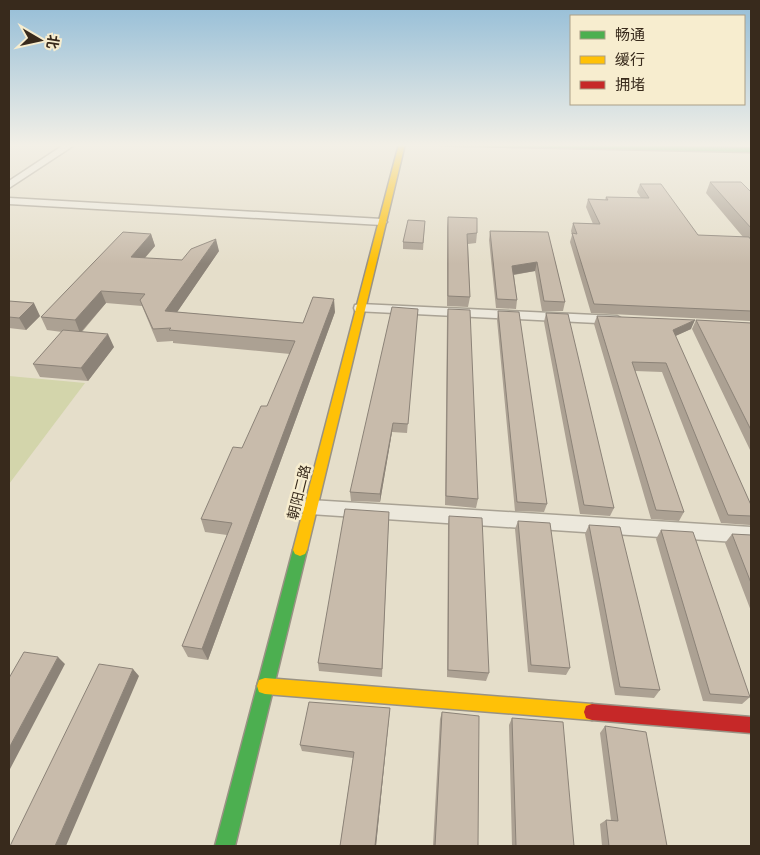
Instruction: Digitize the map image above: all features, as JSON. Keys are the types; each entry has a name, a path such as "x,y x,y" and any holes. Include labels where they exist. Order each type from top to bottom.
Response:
{"street":[{"name":"朝阳二路","path":"225,846 392,184"},
{"path":"9,201 382,222"},
{"path":"360,308 634,321"},
{"path":"310,507 751,535"},
{"path":"265,686 751,726"}],"green space":[{"path":"9,376 85,383 9,484"}],"building":[{"path":"640,184 661,184 698,235 749,237 751,240 751,311 594,304 572,233 577,234 573,223 600,224 588,199 608,200 606,197 649,198"},
{"path":"712,184 743,184 751,192 751,228"},
{"path":"448,217 477,218 477,233 467,234 470,297 448,296"},
{"path":"408,220 425,221 423,243 403,242"},
{"path":"490,231 548,232 565,302 544,301 537,262 512,266 517,300 497,299"},
{"path":"123,232 151,234 131,257 182,260 191,249 216,239 165,311 303,323 313,297 334,299 202,649 182,646 232,523 201,519 233,447 242,448 261,406 267,406 295,341 169,330 171,328 153,329 140,300 145,294 101,291 75,320 41,317"},
{"path":"9,301 34,303 19,318 9,317"},
{"path":"392,307 418,309 408,424 393,423 380,494 350,492"},
{"path":"448,309 470,310 478,499 446,496"},
{"path":"498,311 519,312 547,504 517,502"},
{"path":"546,313 568,314 614,508 584,505"},
{"path":"597,316 695,320 673,330 751,505 751,516 728,515 666,363 632,362 684,512 656,510"},
{"path":"696,320 751,323 751,430"},
{"path":"63,330 108,334 81,368 33,364"},
{"path":"345,509 389,512 382,669 318,663"},
{"path":"449,516 482,518 489,673 448,670"},
{"path":"518,521 550,523 570,668 531,665"},
{"path":"589,525 620,527 660,690 620,687"},
{"path":"661,530 693,532 750,697 710,694"},
{"path":"732,534 751,535 751,583"},
{"path":"24,652 58,657 9,748 9,678"},
{"path":"99,664 133,669 55,846 10,846"},
{"path":"309,702 390,708 375,846 340,846 354,752 300,745"},
{"path":"442,712 479,716 478,846 435,846"},
{"path":"512,718 563,722 574,846 516,846"},
{"path":"605,726 646,732 667,846 609,846 606,820 618,821"}],"traffic: fast":[{"path":"225,846 300,550"}],"traffic: slow":[{"path":"300,550 392,184"},
{"path":"265,686 592,712"}],"traffic: jam":[{"path":"592,712 751,725"}]}
